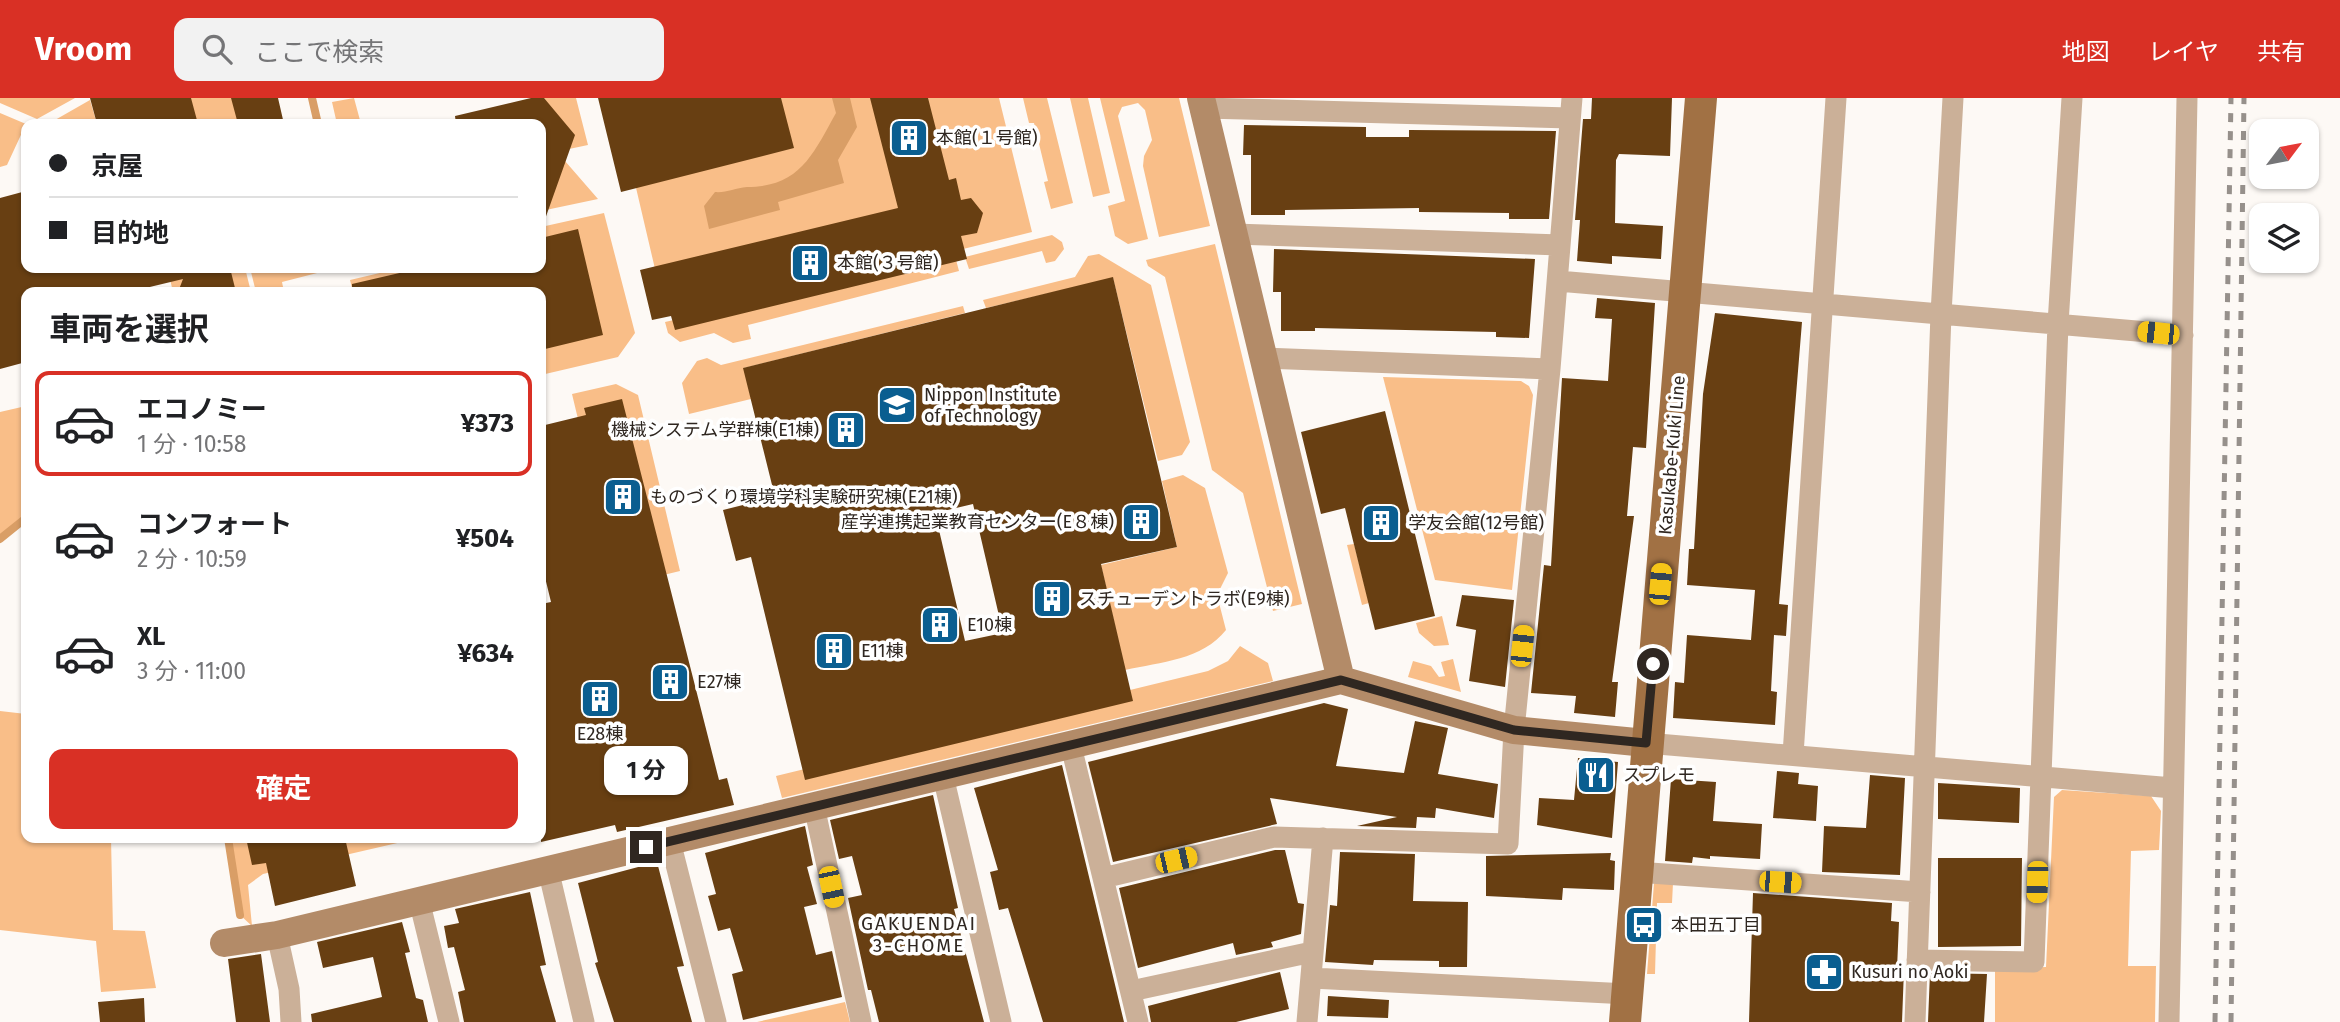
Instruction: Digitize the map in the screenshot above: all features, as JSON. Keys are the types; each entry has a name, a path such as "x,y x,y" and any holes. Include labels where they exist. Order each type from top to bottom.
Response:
{"main road":[{"name":"Kasukabe-Kuki Line","path":"1627,1008 1646,743 1686,293 1700,98"}],"street":[{"path":"1793,755 1836,98"},
{"path":"1915,1022 1941,314 1953,98"},
{"path":"1917,960 2034,962 2058,324 2071,98"},
{"path":"2169,1022 2187,98"},
{"path":"1103,878 1274,837 1508,844 1514,730 1550,369 1571,108 1203,103 1341,680"},
{"path":"1234,234 1560,245"},
{"path":"1558,281 2183,335"},
{"path":"1263,358 1550,369"},
{"path":"224,943 277,935 1341,680 1514,730 2173,788"},
{"path":"1071,746 1138,1022"},
{"path":"943,776 1001,1022"},
{"path":"814,806 860,1022"},
{"path":"1307,1022 1322,838"},
{"path":"670,841 716,1022"},
{"path":"548,869 584,1022"},
{"path":"1636,872 1920,892"},
{"path":"419,900 449,1022"},
{"path":"277,935 289,989 291,1022"},
{"path":"1131,991 1312,952"},
{"path":"1311,978 1627,1008"}],"shaded area":[{"path":"0,98 75,98 37,119 0,103"},
{"path":"126,98 248,98 258,119 131,119"},
{"path":"354,98 360,119 336,119 332,102"},
{"path":"543,98 576,98 588,145 569,149"},
{"path":"615,98 908,98 941,219 659,286"},
{"path":"832,98 850,98 857,127 838,160 844,183 778,202 780,210 709,229 704,206 715,192 765,186 780,181 803,165 836,113"},
{"path":"920,98 999,98 1032,232 959,250"},
{"path":"1023,98 1047,98 1073,203 1051,209 1044,182 1048,181 1034,123 1029,123"},
{"path":"1070,98 1088,98 1110,193 1093,197"},
{"path":"1100,98 1179,98 1210,226 1159,237 1143,166 1144,156 1152,140 1145,110 1138,103 1122,107 1118,116 1148,239 1128,244 1115,236 1108,206 1125,201"},
{"path":"90,100 96,119 57,119"},
{"path":"0,113 21,122 21,135 7,165 0,167"},
{"path":"565,161 598,199 546,210 546,186"},
{"path":"604,213 635,333 618,357 546,374 546,287 352,287 350,280 380,273 546,273 546,226"},
{"path":"1052,235 1062,242 1064,249 1055,261 1046,263 1042,251 969,269 965,257"},
{"path":"1215,244 1302,604 1273,611 1243,493 1212,470 1165,277 1148,266 1146,260"},
{"path":"1099,254 1151,285 1190,442 1182,455 1158,461 1113,278 986,308 983,300 1075,277 1088,256"},
{"path":"955,256 959,271 748,325 751,339 733,343 714,333 680,342 668,333 665,322"},
{"path":"246,273 250,287 172,287 169,275"},
{"path":"251,273 317,273 282,282 283,287 255,287"},
{"path":"963,306 965,313 744,368 751,399 689,414 682,383 697,361 707,358 721,365"},
{"path":"1383,377 1521,381 1529,386 1533,395 1512,590 1435,580"},
{"name":"ものづくり環境学科実験研究棟(E21棟)","path":"616,384 638,395 680,571 618,586 572,394"},
{"path":"21,407 21,522 0,539 0,412"},
{"path":"1183,475 1205,488 1228,573 1217,595 1226,630 1205,648 1193,654 1125,670 1101,565 1177,547 1162,481"},
{"path":"1354,544 1369,603 1362,605 1347,545"},
{"path":"1442,616 1449,645 1434,646 1419,633 1416,623"},
{"path":"1240,646 1268,663 1273,681 782,798 776,776 1208,671 1228,661"},
{"path":"1453,659 1461,692 1408,677 1413,661 1431,666 1439,677 1445,676 1441,662"},
{"path":"0,711 21,713 21,843 111,843 113,930 145,931 156,988 101,992 96,941 0,930"},
{"path":"2062,790 2151,796 2161,811 2159,850 2131,851 2128,966 2156,966 2155,1022 1995,1022 1995,969 2046,967 2054,797"},
{"path":"229,843 397,843 263,874 248,885 252,926 240,915"},
{"path":"1654,883 1673,883 1672,903 1657,903 1655,974 1647,974"},
{"path":"845,1002 850,1022 757,1022"}],"building":[{"path":"90,98 191,98 197,119 96,119"},
{"path":"231,98 278,98 283,119 237,119"},
{"path":"531,98 544,98 575,135 546,216 546,119 455,119 455,116"},
{"path":"598,98 781,98 794,148 621,192"},
{"name":"本館(３号館)","path":"870,98 928,98 949,180 956,178 961,200 971,198 983,213 977,233 961,236 967,259 675,330 671,316 652,320 640,270 898,208"},
{"path":"1592,98 1672,98 1670,156 1619,154 1616,160 1615,223 1663,226 1661,259 1612,256 1612,264 1577,261 1580,220 1575,220 1583,119 1591,119"},
{"path":"1244,125 1366,127 1366,137 1409,137 1409,130 1556,131 1549,219 1509,219 1509,213 1419,212 1419,208 1285,210 1285,215 1251,215 1251,155 1243,155"},
{"path":"21,192 21,273 231,273 235,287 180,287 183,279 150,287 21,287 21,363 0,369 0,198"},
{"path":"578,229 603,335 546,349 546,287 352,287 352,284 399,273 546,273 546,237"},
{"path":"1274,249 1535,259 1529,338 1496,337 1496,332 1315,328 1315,331 1281,331 1281,292 1273,292"},
{"path":"1113,277 1177,547 1101,564 1133,701 805,780 751,557 736,561 723,510 775,497 743,368","holes":["973,504 1003,633 965,641 935,513"]},
{"path":"1597,298 1655,303 1646,448 1633,447 1627,516 1634,516 1612,682 1618,682 1615,717 1574,713 1576,696 1531,693 1544,565 1551,566 1562,378 1608,381 1612,319 1595,318"},
{"path":"1715,313 1802,322 1779,604 1788,605 1786,636 1774,635 1771,691 1777,692 1775,725 1673,718 1675,682 1684,683 1687,635 1751,640 1755,590 1687,585 1689,549 1694,549 1703,394"},
{"path":"622,399 719,780 727,778 734,805 617,832 615,825 546,841 546,603 551,602 546,582 546,425 586,415 584,408"},
{"name":"学友会館(12号館)","path":"1385,411 1435,616 1375,630 1345,508 1321,514 1301,432"},
{"path":"1462,595 1514,600 1505,687 1469,681 1476,630 1456,626"},
{"path":"1324,703 1348,709 1336,766 1404,773 1415,721 1448,728 1438,774 1498,784 1494,818 1436,808 1435,818 1417,817 1416,828 1357,826 1397,817 1270,798 1277,824 1113,862 1088,762"},
{"path":"1578,758 1618,762 1612,838 1537,825 1539,798 1574,800"},
{"path":"1062,765 1124,1022 1043,1022 1008,908 999,910 990,872 998,870 974,788"},
{"path":"1777,771 1799,773 1798,784 1818,786 1816,821 1773,818"},
{"path":"1870,775 1905,778 1900,875 1822,872 1824,826 1866,828"},
{"path":"1671,779 1716,782 1713,821 1762,824 1760,859 1710,856 1710,859 1693,857 1692,863 1665,861"},
{"path":"1938,783 2020,788 2019,823 1938,819"},
{"path":"933,795 958,908 954,909 984,1022 879,1022 871,990 868,990 848,898 862,895 852,856 839,859 830,820"},
{"path":"805,826 813,865 807,867 817,904 804,907 816,955 832,951 842,997 743,1020 732,974 743,971 730,928 718,931 708,896 716,894 705,853"},
{"path":"247,843 346,843 356,886 275,906 266,863 252,865"},
{"path":"1275,850 1285,850 1298,903 1304,904 1301,934 1271,942 1273,947 1236,955 1233,943 1138,968 1119,888"},
{"path":"1340,852 1415,854 1413,901 1468,902 1467,967 1439,967 1439,961 1374,960 1373,965 1325,962 1330,905 1337,906"},
{"path":"1611,853 1610,860 1615,861 1614,890 1563,888 1562,900 1486,896 1486,856"},
{"path":"1938,858 2022,858 2021,946 1938,947"},
{"path":"657,862 684,966 677,967 692,1022 614,1022 595,963 598,962 578,883"},
{"path":"530,892 546,965 540,966 556,1022 464,1022 458,992 465,990 454,947 448,948 444,926 459,923 455,909"},
{"name":"Kusuri no Aoki","path":"1753,893 1892,903 1891,921 1899,922 1897,969 1904,969 1902,1022 1749,1022"},
{"path":"402,922 410,952 405,953 416,998 423,1000 428,1022 312,1022 311,1014 382,997 373,957 323,968 317,942"},
{"path":"261,954 270,1022 236,1022 228,959"},
{"path":"1280,972 1289,1009 1236,1022 1151,1022 1148,1006"},
{"path":"1930,973 1987,974 1984,1022 1928,1022"},
{"path":"1328,996 1389,1000 1388,1018 1327,1016"},
{"path":"144,998 145,1022 100,1022 98,1002"}],"waterway":[{"path":"312,98 317,119"},
{"path":"0,539 21,522"},
{"path":"229,843 240,915"}],"railway":[{"path":"2215,1022 2231,98"},
{"path":"2231,1022 2244,98"}],"place":[{"name":"本館(１号館)","path":"909,138"},
{"name":"本館(３号館)","path":"810,263"},
{"name":"Nippon Institute of Technology","path":"897,405"},
{"name":"機械システム学群棟(E1棟)","path":"846,430"},
{"name":"ものづくり環境学科実験研究棟(E21棟)","path":"623,497"},
{"name":"産学連携起業教育センター(E８棟)","path":"1141,522"},
{"name":"学友会館(12号館)","path":"1381,523"},
{"name":"スチューデントラボ(E9棟)","path":"1052,599"},
{"name":"E10棟","path":"940,625"},
{"name":"E11棟","path":"834,651"},
{"name":"E27棟","path":"670,682"},
{"name":"E28棟","path":"600,699"},
{"name":"スプレモ","path":"1596,775"},
{"name":"本田五丁目","path":"1644,925"},
{"name":"Kusuri no Aoki","path":"1824,972"}],"district":[{"name":"GAKUENDAI 3-CHOME","path":"919,934"}],"route":[{"path":"646,847 1341,680 1514,730 1646,743 1653,664"}]}
